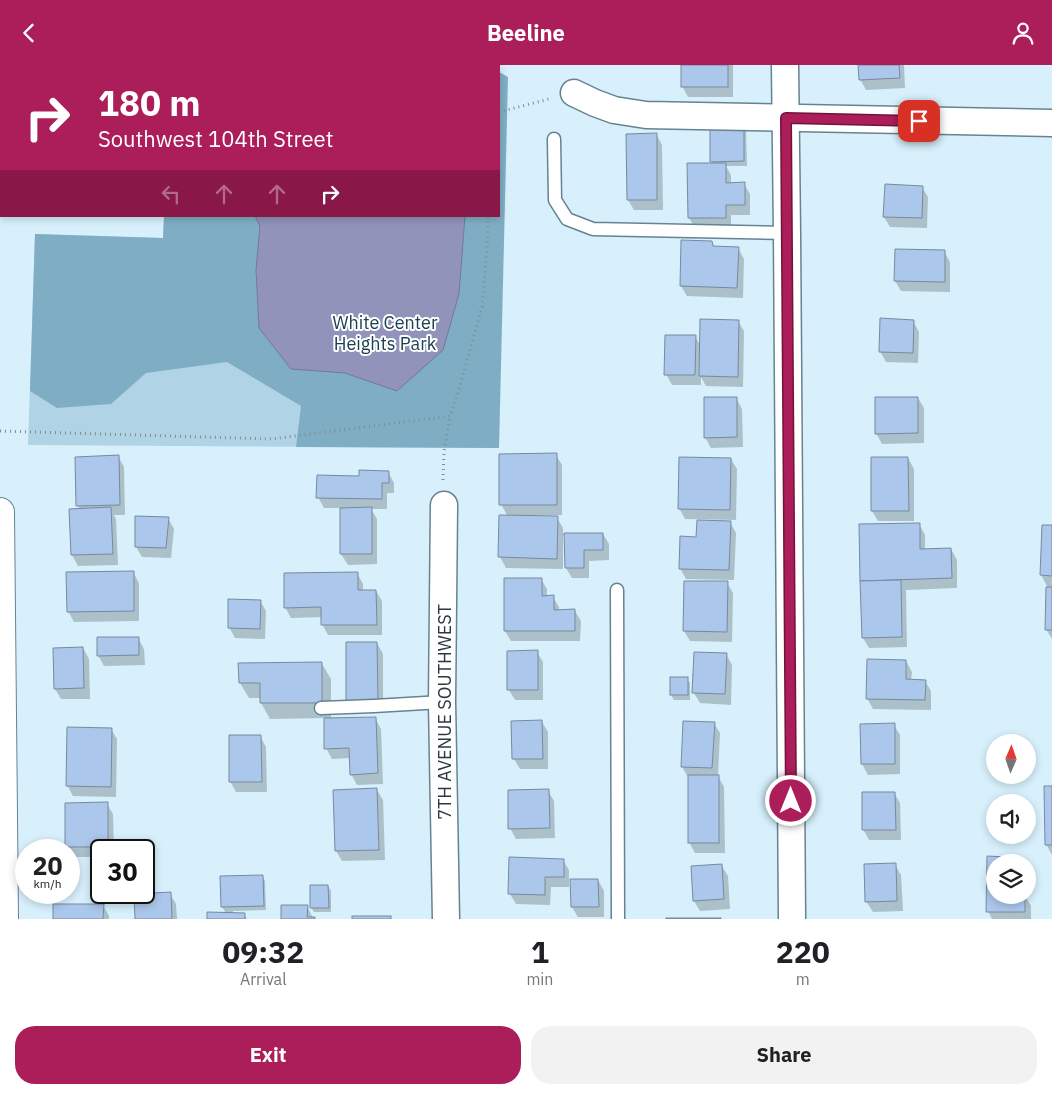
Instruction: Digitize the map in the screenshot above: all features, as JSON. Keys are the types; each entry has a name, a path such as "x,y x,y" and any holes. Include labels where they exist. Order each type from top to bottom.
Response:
{"street":[{"path":"785,65 792,919"},
{"path":"574,93 614,110 646,115 1052,123"},
{"name":"7TH AVENUE SOUTHWEST","path":"444,505 442,702 446,919"},
{"path":"0,512 1,876 4,919"}],"lane":[{"path":"554,139 555,200 567,219 592,229 787,233"},
{"path":"617,590 618,919"},
{"path":"321,707 442,702"}],"path":[{"path":"500,112 574,93"},
{"path":"444,505 444,452 450,416 482,307 488,217"},
{"path":"0,431 272,439 450,416"}],"green space":[{"name":"White Center Heights Park","path":"164,217 499,217 499,448 28,445 35,234 163,238"}],"shaded area":[{"path":"500,73 508,77 499,448 296,447 301,406 227,362 146,373 111,404 57,408 30,391 35,234 163,238 164,217 256,217 260,226 256,270 259,328 291,369 345,373 398,391 459,294 465,217 500,217"},
{"path":"256,217 465,217 459,294 443,350 397,391 345,373 291,369 259,328 256,270 260,226"}],"building":[{"path":"681,65 728,65 728,87 681,87"},
{"path":"858,65 899,65 900,78 859,80"},
{"path":"710,123 744,123 744,161 710,162"},
{"path":"657,133 657,200 627,200 626,134"},
{"path":"687,163 726,163 726,183 745,182 745,205 726,205 726,218 688,218"},
{"path":"885,184 923,186 922,218 883,217"},
{"path":"681,240 712,241 713,246 739,247 737,288 680,286"},
{"path":"895,249 945,250 945,282 894,281"},
{"path":"880,318 914,320 913,353 879,352"},
{"path":"700,319 739,320 738,377 699,376"},
{"path":"665,335 696,335 695,375 664,375"},
{"path":"704,397 737,397 737,437 704,438"},
{"path":"875,397 918,397 918,433 875,434"},
{"path":"557,453 557,505 499,505 499,454"},
{"path":"119,455 120,505 76,506 75,457"},
{"path":"679,457 731,458 730,510 678,509"},
{"path":"871,457 908,457 909,511 871,511"},
{"path":"359,470 389,471 389,483 382,483 382,499 316,498 317,475 359,476"},
{"path":"111,507 113,554 71,555 69,509"},
{"path":"372,507 372,554 340,554 340,508"},
{"path":"499,515 558,516 557,559 498,557"},
{"path":"135,516 169,517 166,548 135,547"},
{"path":"697,520 731,521 729,570 679,569 680,536 696,537"},
{"path":"920,523 920,549 951,548 952,578 860,581 859,524"},
{"path":"1042,525 1052,525 1052,576 1040,575"},
{"path":"564,533 603,533 603,550 584,550 584,568 565,568"},
{"path":"134,571 134,611 67,612 66,572"},
{"path":"358,572 358,590 376,590 377,625 321,625 321,607 284,608 284,573"},
{"path":"504,578 542,578 542,596 554,595 554,610 575,609 575,631 504,631"},
{"path":"901,580 902,637 862,638 860,581"},
{"path":"684,581 728,581 727,632 683,631"},
{"path":"1046,587 1052,587 1052,630 1045,630"},
{"path":"228,599 261,600 260,629 228,628"},
{"path":"97,637 139,637 139,655 97,656"},
{"path":"346,642 377,642 378,701 346,701"},
{"path":"83,647 84,688 54,689 53,648"},
{"path":"538,650 538,690 507,690 507,651"},
{"path":"694,652 727,653 725,694 692,693"},
{"path":"867,659 906,660 906,679 926,680 925,700 866,699"},
{"path":"322,662 322,703 260,703 260,683 239,683 238,663"},
{"path":"670,677 688,677 688,695 670,695"},
{"path":"376,717 378,773 350,775 349,748 324,749 324,718"},
{"path":"542,720 543,759 512,759 511,721"},
{"path":"683,721 715,722 712,768 681,767"},
{"path":"895,723 895,764 861,764 860,724"},
{"path":"67,727 112,728 111,787 66,786"},
{"path":"229,735 261,735 262,782 229,782"},
{"path":"688,775 719,775 719,843 688,843"},
{"path":"1044,786 1052,786 1052,845 1045,845"},
{"path":"377,788 379,850 335,851 333,790"},
{"path":"549,789 550,828 508,829 508,790"},
{"path":"862,792 895,792 896,830 862,830"},
{"path":"108,802 108,839 90,839 90,847 80,847 80,839 65,839 65,803"},
{"path":"509,857 564,859 564,877 545,877 545,895 508,894"},
{"path":"896,863 897,901 865,902 864,864"},
{"path":"722,864 724,899 693,901 691,866"},
{"path":"263,875 264,906 221,907 220,876"},
{"path":"570,879 598,879 599,907 571,907"},
{"path":"310,885 328,885 329,908 310,908"},
{"path":"171,892 172,919 135,919 134,904 155,904 155,893"},
{"path":"53,904 104,904 103,919 53,919"},
{"path":"986,904 1025,904 1025,912 986,912"},
{"path":"281,905 308,905 307,917 315,917 315,919 281,919"},
{"path":"207,912 245,913 245,919 207,919"},
{"path":"352,916 391,916 391,919 352,919"},
{"path":"721,918 721,919 666,919"}],"route":[{"path":"791,801 786,118 919,121"}]}
